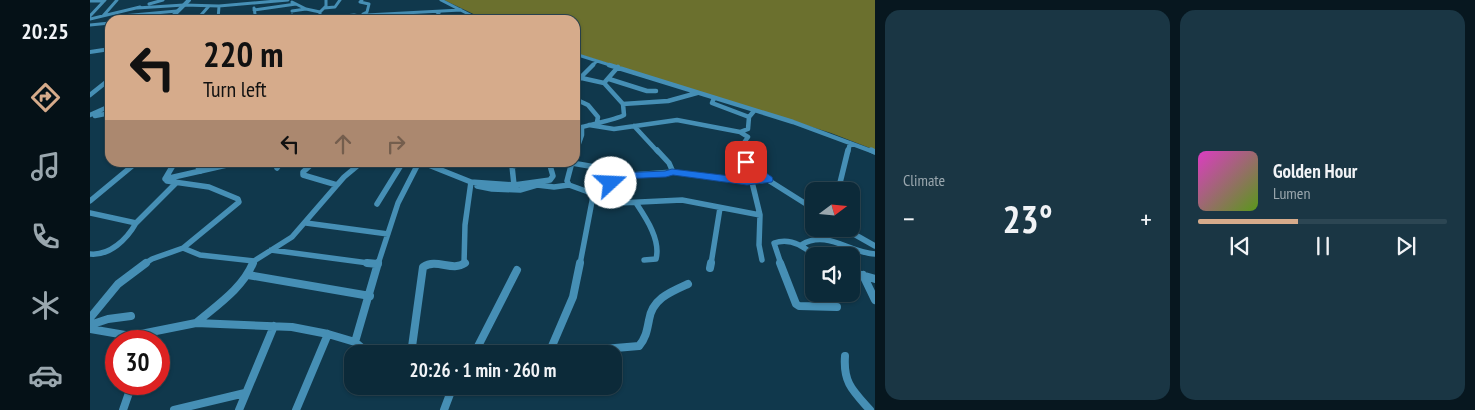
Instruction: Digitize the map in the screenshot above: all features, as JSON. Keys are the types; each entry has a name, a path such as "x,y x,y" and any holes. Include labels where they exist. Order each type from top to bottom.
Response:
{"street":[{"path":"90,0 105,0"},
{"path":"91,15 105,0"},
{"path":"91,15 103,16 117,0"},
{"path":"148,4 149,0"},
{"path":"123,15 136,8 163,0"},
{"path":"173,15 189,0"},
{"path":"136,8 184,5 219,6 288,0 296,2 306,9 320,12 324,8 326,0"},
{"path":"324,8 334,8 340,0"},
{"path":"361,15 367,12 369,4 360,2 362,0"},
{"path":"441,0 470,15"},
{"path":"254,10 296,2"},
{"path":"252,4 255,15"},
{"path":"90,7 99,6"},
{"path":"201,15 209,6"},
{"path":"218,15 219,6"},
{"path":"292,15 292,13 306,9"},
{"path":"361,15 461,10"},
{"path":"132,15 177,11"},
{"path":"437,15 440,12"},
{"path":"90,26 105,24"},
{"path":"90,52 105,50"},
{"path":"580,57 618,67 850,142 875,152"},
{"path":"580,75 597,61"},
{"path":"604,84 618,67"},
{"path":"580,78 604,84 622,104 624,112 621,118 582,127 580,140"},
{"path":"609,79 648,92 656,91"},
{"path":"90,96 105,83"},
{"path":"622,104 668,101 697,93"},
{"path":"714,98 711,103 750,117"},
{"path":"580,100 584,101 597,114 597,122"},
{"path":"90,116 105,108"},
{"path":"740,132 748,129 750,117 754,111"},
{"path":"90,116 105,114"},
{"path":"589,125 607,129 677,120 740,132 748,137 743,144 750,153 748,164 768,180 805,204"},
{"path":"634,126 669,163 673,169 672,172"},
{"path":"840,182 850,142"},
{"path":"580,164 595,167"},
{"path":"90,201 131,167"},
{"path":"165,179 172,167"},
{"path":"198,167 201,171"},
{"path":"165,179 214,167"},
{"path":"308,167 302,175 316,182 327,182 337,185"},
{"path":"196,323 226,298 248,275 254,261 292,237 337,185 357,167"},
{"path":"377,204 400,167"},
{"path":"356,342 388,234 404,189 417,167"},
{"path":"434,167 449,172 470,184 492,189 520,190 537,185 554,188 569,185 593,196 619,203 674,199 760,214"},
{"path":"512,167 514,185"},
{"path":"470,184 514,185 550,180 553,176 550,167"},
{"path":"569,185 567,181 571,167"},
{"path":"602,198 614,178 618,176 666,174 672,172 752,182 768,180"},
{"path":"90,318 118,284 133,271 152,259 183,248 239,202 238,199 209,187 176,184 165,179"},
{"path":"752,182 760,214 759,245 762,260"},
{"path":"90,254 97,255 107,251 132,231 136,224 176,184"},
{"path":"412,345 423,267 431,263 459,266 465,263 465,225 470,184"},
{"path":"550,345 573,297 593,196"},
{"path":"636,203 654,238 658,251 656,259 644,260"},
{"path":"710,268 720,208"},
{"path":"90,213 136,224"},
{"path":"306,223 388,234"},
{"path":"860,238 875,246"},
{"path":"801,246 806,241 817,240 843,243 862,254 875,254"},
{"path":"805,249 801,246 783,241 774,242 794,301 799,306 837,307"},
{"path":"183,248 200,255 254,261"},
{"path":"270,250 378,264"},
{"path":"479,345 518,270"},
{"path":"860,274 875,279"},
{"path":"248,275 370,296"},
{"path":"863,275 875,300"},
{"path":"622,347 639,346 645,340 653,306 658,300 688,284"},
{"path":"90,325 108,319 131,316"},
{"path":"167,330 196,323 304,328 356,342 359,345"},
{"path":"239,410 274,326"},
{"path":"90,330 105,332"},
{"path":"296,410 328,334"},
{"path":"845,356 844,378 870,410"},
{"path":"174,410 245,393"},
{"path":"123,410 128,395"},
{"path":"444,410 450,395"}],"green space":[{"path":"444,0 875,0 875,150 831,133 580,55 580,15 476,15"}],"route":[{"path":"611,183 614,178 623,175 666,174 672,172 747,182 768,180 746,162"}]}
